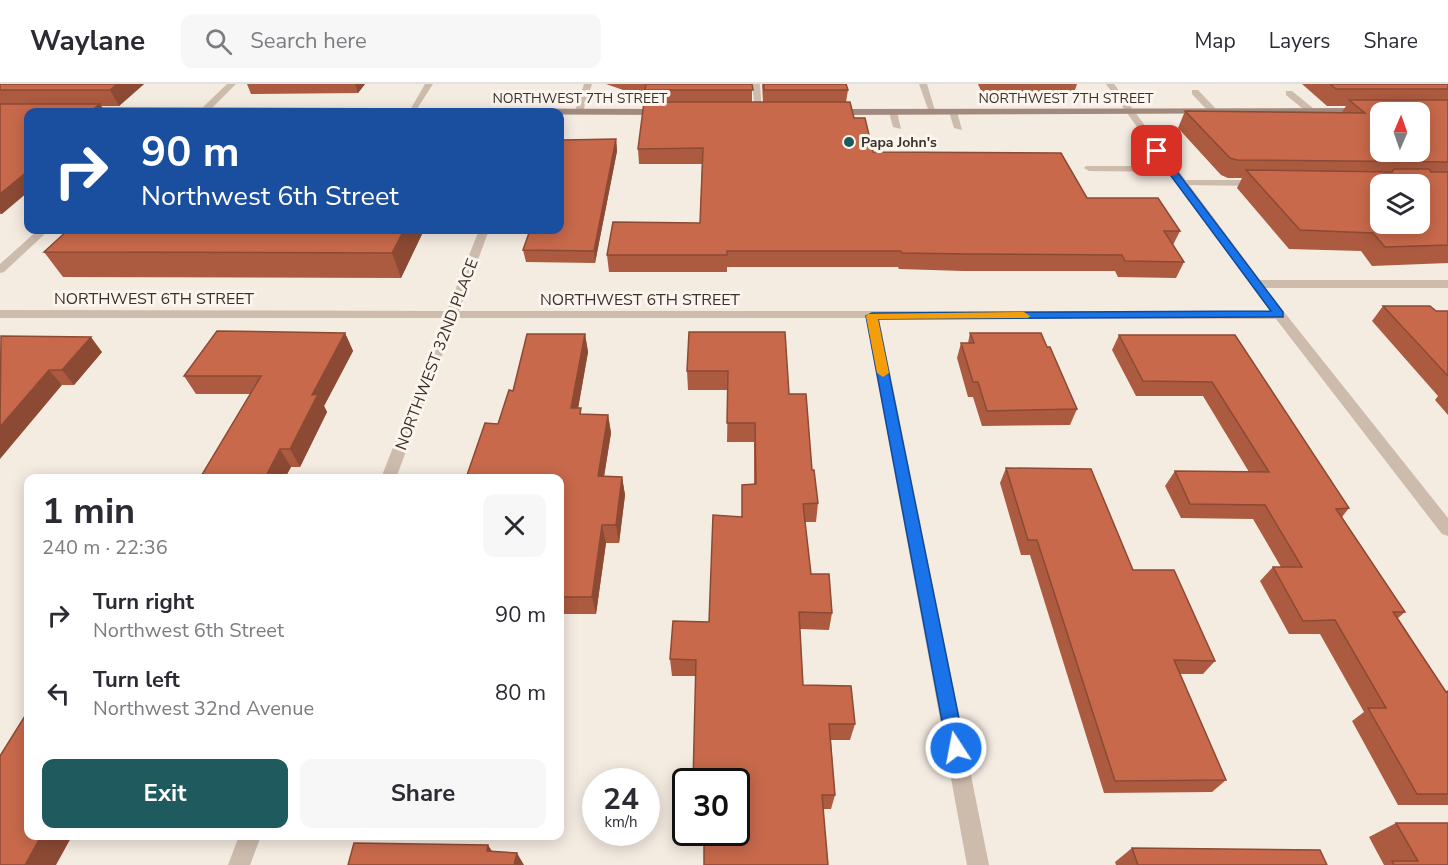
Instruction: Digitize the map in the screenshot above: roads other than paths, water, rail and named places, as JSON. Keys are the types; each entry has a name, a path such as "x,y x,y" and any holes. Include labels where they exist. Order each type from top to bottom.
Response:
{"main road":[{"name":"NORTHWEST 7TH STREET","path":"564,111 676,112"},
{"path":"747,111 770,111"},
{"name":"NORTHWEST 7TH STREET","path":"826,112 1368,111"}],"street":[{"path":"208,108 232,84"},
{"path":"414,108 429,84"},
{"path":"579,111 588,84"},
{"path":"756,84 759,111"},
{"path":"923,84 933,112"},
{"path":"1110,84 1279,315 1448,530"},
{"path":"1195,92 1212,111"},
{"path":"1289,93 1311,111"},
{"path":"893,112 898,127"},
{"path":"953,112 959,128"},
{"path":"1089,168 1171,170"},
{"path":"1181,182 1273,183"},
{"path":"0,270 40,234"},
{"name":"NORTHWEST 32ND PLACE","path":"390,474 482,234"},
{"path":"1257,284 1448,284"},
{"name":"NORTHWEST 6TH STREET","path":"0,314 1279,315"},
{"path":"872,316 978,865"},
{"path":"239,865 248,840"}],"place":[{"name":"Papa John's","path":"849,142"}]}
